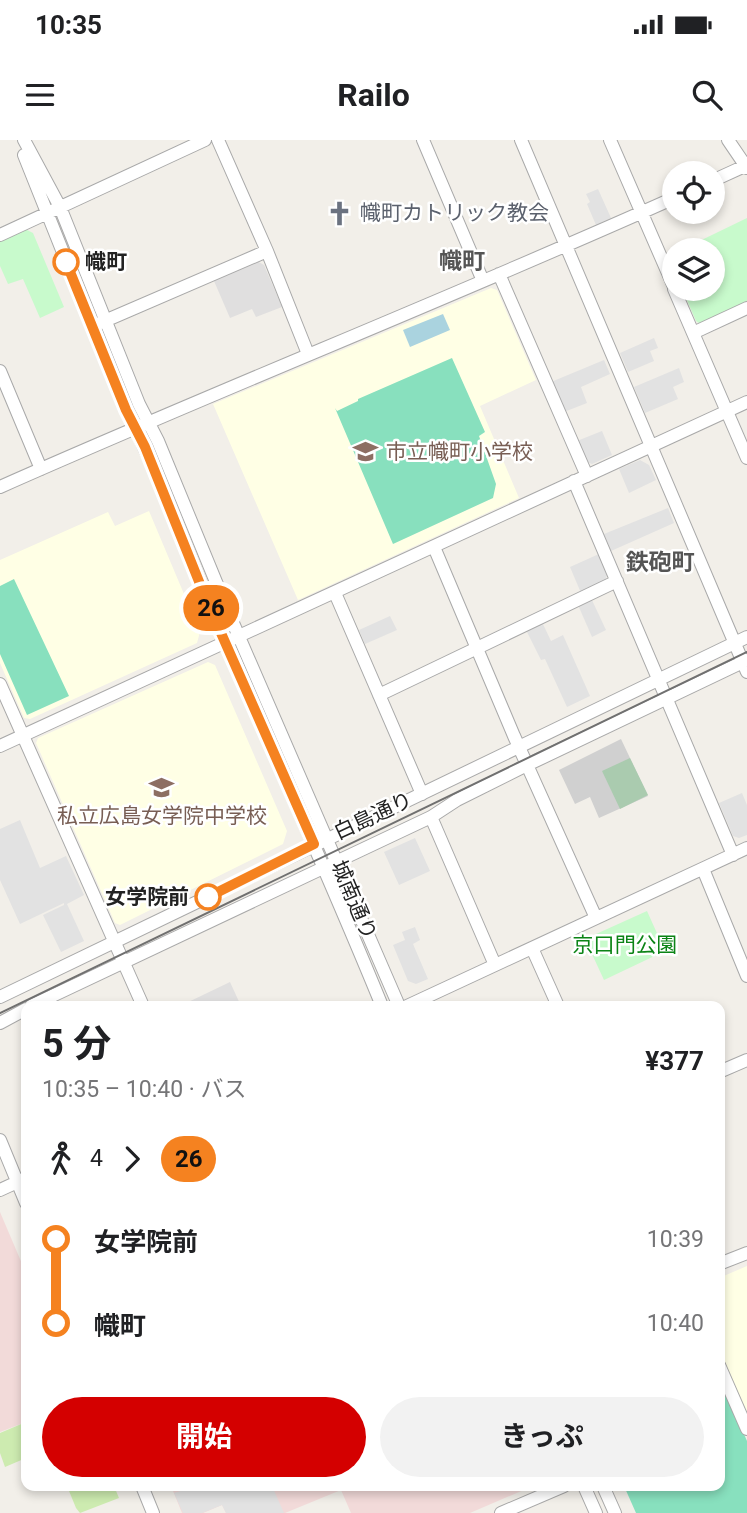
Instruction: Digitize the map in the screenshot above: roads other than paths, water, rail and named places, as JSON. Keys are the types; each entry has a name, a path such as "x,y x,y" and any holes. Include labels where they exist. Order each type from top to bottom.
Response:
{"street":[{"name":"城南通り","path":"21,140 60,207 230,616 327,838 331,864 380,1001"},
{"name":"城南通り","path":"21,140 92,327 226,644 314,844 331,864 397,1001"},
{"path":"0,235 205,140"},
{"path":"218,140 267,251 308,354"},
{"path":"423,140 483,281"},
{"path":"521,140 650,447 734,643 746,665"},
{"path":"610,140 662,261"},
{"path":"725,175 747,166 728,140"},
{"path":"0,487 662,203"},
{"path":"92,327 267,251"},
{"path":"499,274 580,478 617,581 733,855"},
{"path":"679,301 747,458"},
{"path":"693,333 747,308"},
{"path":"0,371 41,469"},
{"path":"0,746 747,402"},
{"path":"434,547 519,747 596,918"},
{"path":"379,695 617,581"},
{"path":"335,593 422,794"},
{"name":"白島通り","path":"0,997 115,944 314,844 747,637"},
{"name":"白島通り","path":"42,1001 431,817 457,800 527,765 746,665"},
{"path":"0,684 141,1001"},
{"path":"431,817 495,965"},
{"path":"418,1001 747,848"},
{"path":"703,869 747,976"},
{"path":"532,948 556,1001"},
{"name":"白島通り","path":"0,1023 21,1011"},
{"path":"725,1069 747,1060"},
{"path":"0,1140 21,1178"},
{"path":"0,1190 21,1180"},
{"path":"725,1262 747,1253"},
{"path":"725,1379 747,1429"},
{"path":"144,1491 153,1513"},
{"path":"501,1513 552,1491"},
{"path":"586,1491 596,1513"},
{"path":"605,1491 615,1513"}],"water":[{"path":"443,314 450,330 410,347 403,330"}],"tram line":[{"path":"25,1001 747,652"},
{"path":"0,1013 21,1003"}],"place":[{"name":"幟町カトリック教会","path":"340,213"},
{"name":"幟町","path":"66,262"},
{"name":"市立幟町小学校","path":"366,452"},
{"name":"私立広島女学院中学校","path":"162,787"},
{"name":"女学院前","path":"208,897"}],"district":[{"name":"幟町","path":"462,261"},
{"name":"鉄砲町","path":"660,562"}],"park label":[{"name":"京口門公園","path":"625,945"}]}
